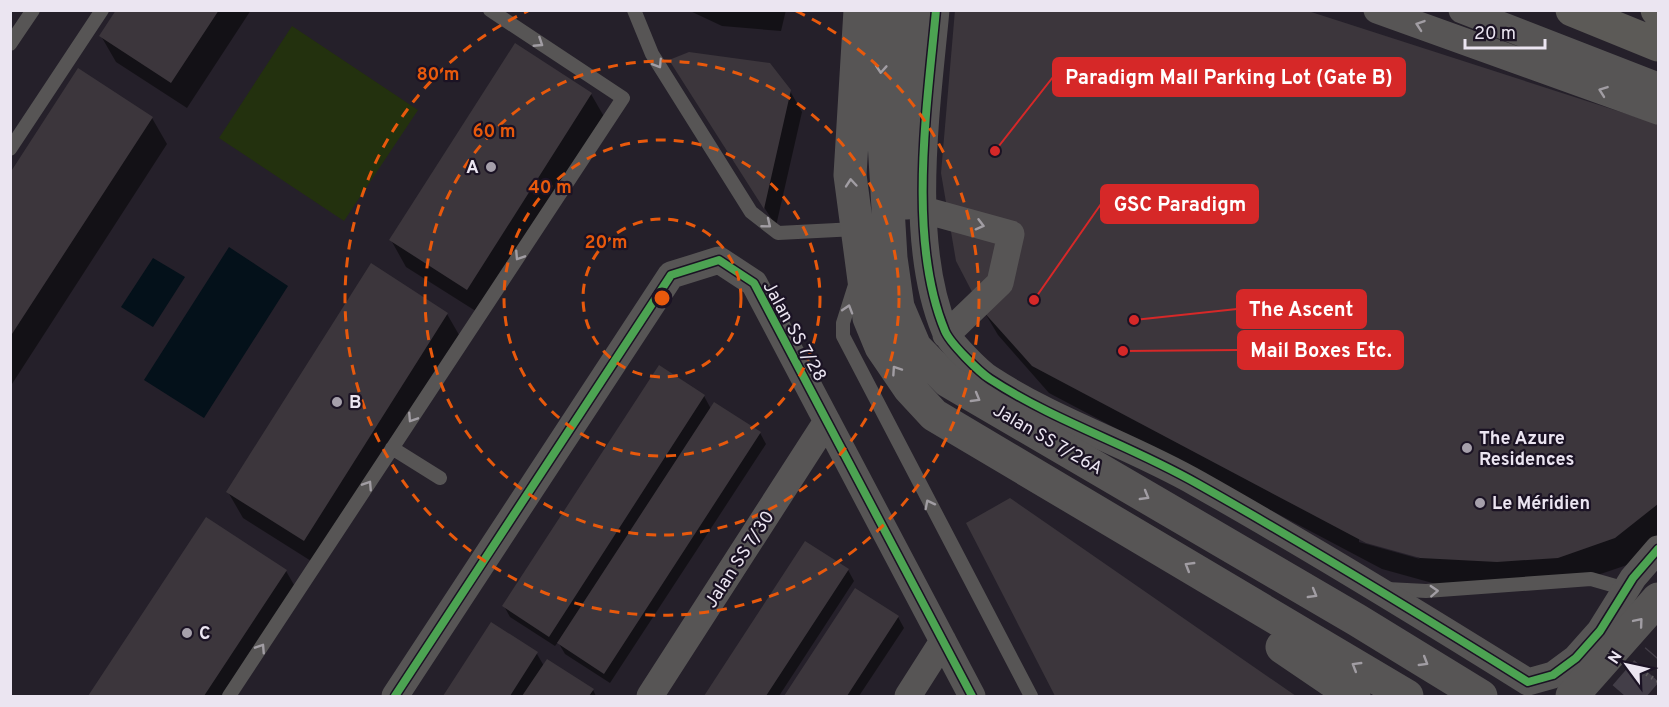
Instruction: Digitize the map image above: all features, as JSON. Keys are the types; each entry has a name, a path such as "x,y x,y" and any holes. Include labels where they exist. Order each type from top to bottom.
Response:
{"highway":[{"path":"1572,10 1659,45"}],"street":[{"name":"Jalan SS 7/26A","path":"860,10 850,175 860,266 869,318 881,347 909,388 934,415 1407,696"},
{"name":"Jalan SS 7/26A","path":"886,10 880,75 891,258 898,307 915,347 948,381 1357,620 1481,696"},
{"path":"917,10 911,57 906,210 915,300 948,381"},
{"path":"936,10 925,121 924,210 930,288 946,335 987,377 1033,405 1196,482 1376,588 1528,682 1553,675 1576,658 1600,630 1626,589 1659,549"},
{"path":"1377,10 1659,111"},
{"path":"1462,10 1659,86"},
{"path":"924,210 1011,234 1000,283 946,335"},
{"name":"Jalan SS 7/28","path":"395,696 670,275 719,260 754,283 972,696"},
{"name":"Jalan SS 7/30","path":"650,696 827,422"},
{"path":"996,450 1023,483 1056,507 1342,691"},
{"path":"1176,514 1196,482"},
{"path":"1357,620 1376,588"},
{"path":"1572,696 1659,598"},
{"path":"908,696 943,641"}],"lane":[{"path":"10,44 33,10"},
{"path":"11,146 102,10"},
{"path":"229,696 623,98 490,10"},
{"path":"634,10 652,54 752,212 778,233 856,229"},
{"path":"860,266 843,323 843,336 1031,696"},
{"path":"392,448 440,478"},
{"path":"1376,588 1426,591 1591,579 1626,589"}],"green space":[{"path":"292,26 418,110 344,221 219,138"}],"shaded area":[{"path":"229,247 288,286 204,418 144,380"},
{"path":"153,258 185,277 153,327 121,307"}],"building":[{"path":"116,10 219,10 171,83 99,36"},
{"path":"955,10 1305,10 1658,124 1658,504 1615,538 1558,558 1497,562 1420,558 1366,543 1032,366 981,309 956,261 941,173"},
{"name":"A","path":"515,43 592,93 467,290 389,240"},
{"path":"689,52 770,63 791,90 764,209 669,60"},
{"path":"78,68 153,117 10,337 10,173"},
{"name":"B","path":"371,263 448,313 304,541 226,492"},
{"path":"659,365 705,395 549,637 502,606"},
{"path":"714,402 761,432 604,674 557,643"},
{"path":"1010,498 1296,696 1055,696 966,523"},
{"name":"C","path":"206,517 287,570 204,696 88,696"},
{"path":"805,541 849,569 766,696 704,696"},
{"path":"855,588 899,616 847,696 784,696"},
{"path":"491,622 538,652 510,696 443,696"},
{"path":"547,659 594,689 589,696 522,696"}],"tunnel":[{"path":"1625,696 1658,658"}],"cycle path":[{"path":"936,10 923,173 926,256 933,295 945,331 959,350 985,375 1041,408 1198,484 1364,581 1528,682 1553,675 1576,658 1600,631 1633,578 1658,549"},
{"path":"395,696 671,275 719,260 754,283 972,696"}],"place":[{"name":"Paradigm Mall Parking Lot (Gate B)","path":"995,151"},
{"name":"A","path":"491,167"},
{"name":"GSC Paradigm","path":"1034,300"},
{"name":"The Ascent","path":"1134,320"},
{"name":"Mail Boxes Etc.","path":"1123,351"},
{"name":"B","path":"337,402"},
{"name":"The Azure Residences","path":"1467,448"},
{"name":"Le Méridien","path":"1480,503"},
{"name":"C","path":"187,633"}]}
